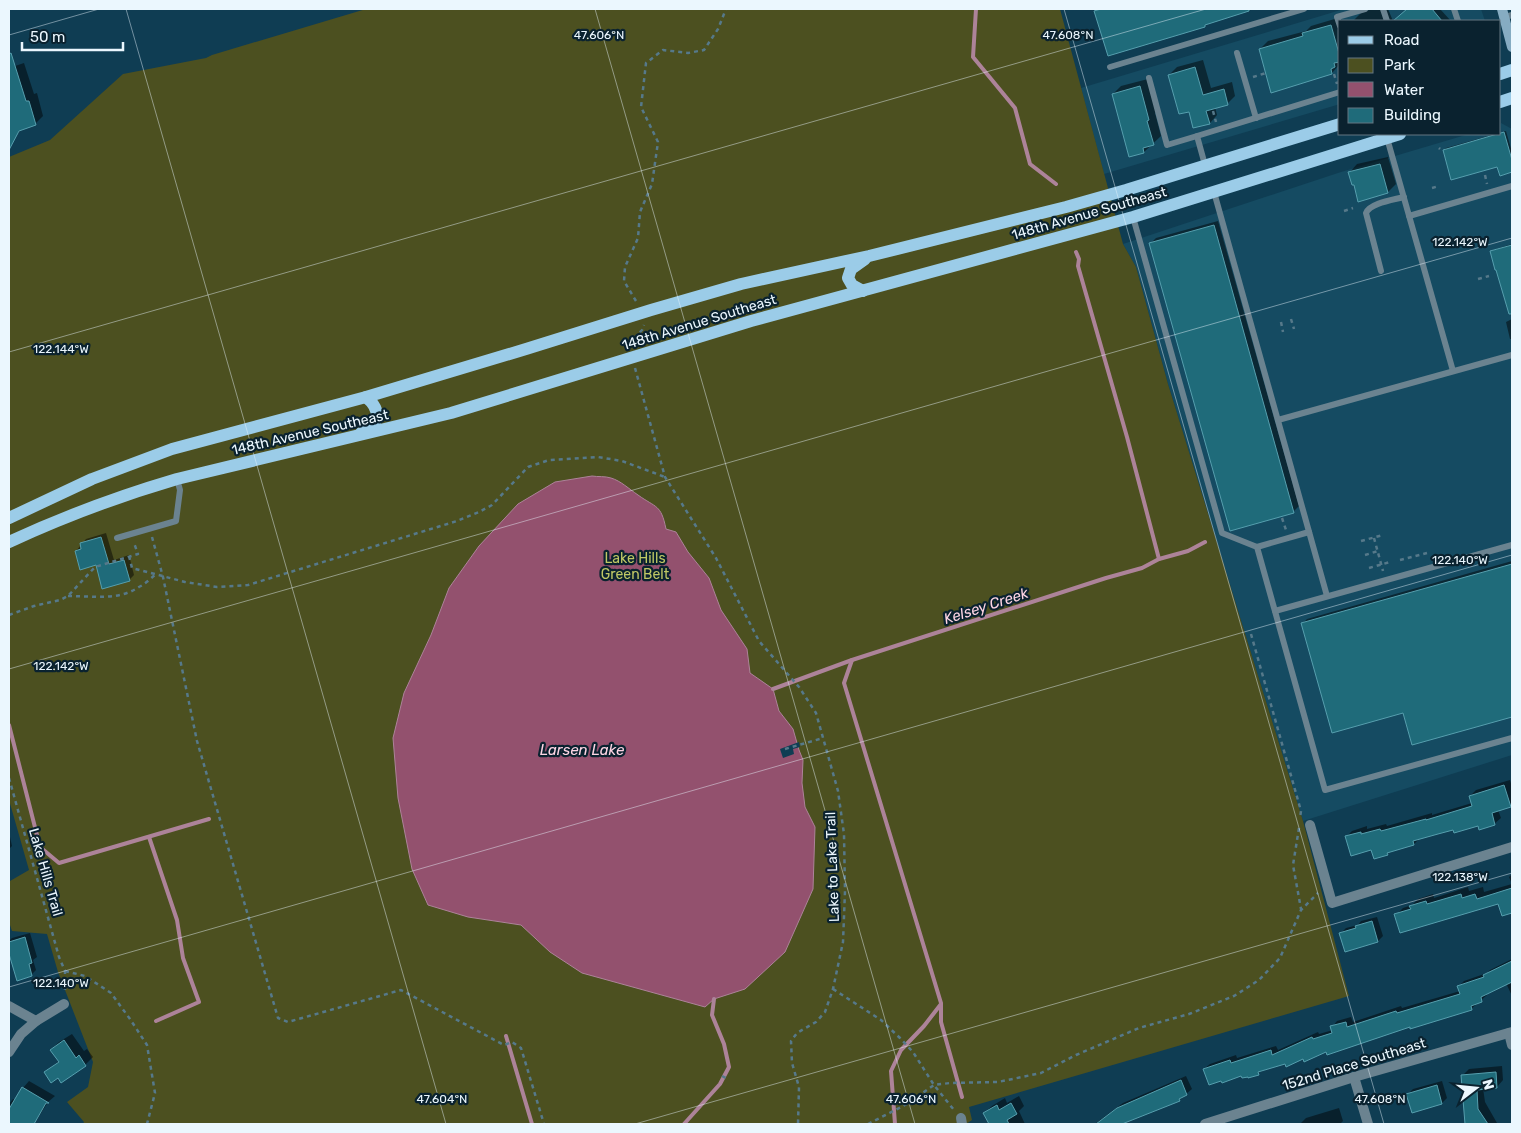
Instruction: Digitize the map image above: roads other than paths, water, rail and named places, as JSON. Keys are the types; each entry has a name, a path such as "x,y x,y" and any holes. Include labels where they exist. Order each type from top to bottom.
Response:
{"main road":[{"name":"148th Avenue Southeast","path":"9,518 92,479 172,449 366,397 669,304 741,284 869,256 1066,206 1205,166 1338,125"},
{"name":"148th Avenue Southeast","path":"9,542 100,504 177,479 346,440 451,413 751,321 1133,217 1394,136"},
{"path":"863,291 856,288 850,282 849,274 855,266 869,256"},
{"path":"346,440 373,426 376,419 376,410 373,402 366,397"}],"street":[{"path":"1506,14 1512,47"},
{"path":"1310,825 1332,903 1512,847"},
{"path":"9,1052 22,1034 36,1021 64,1004"},
{"path":"9,1006 36,1021"},
{"path":"1510,1032 1512,1045"},
{"name":"152nd Place Southeast","path":"1205,1124 1354,1077 1510,1032"},
{"path":"1354,1077 1368,1124"}],"lane":[{"path":"1110,67 1304,9"},
{"path":"1338,20 1337,17 1365,9"},
{"path":"1237,53 1256,118"},
{"path":"1149,78 1167,145 1256,118 1338,89"},
{"path":"1197,136 1205,166"},
{"path":"1394,136 1404,197 1453,371"},
{"path":"1409,216 1512,186"},
{"path":"1214,192 1327,596"},
{"path":"1381,272 1366,217 1366,210 1372,206 1404,197"},
{"path":"1133,217 1222,533 1257,547 1309,532"},
{"path":"1278,420 1512,355"},
{"path":"117,538 176,521 180,490 177,479"},
{"path":"1275,611 1512,545"},
{"path":"1257,547 1325,790 1512,738"}],"water":[{"name":"Larsen Lake","path":"592,476 609,477 622,483 657,507 662,515 666,529 676,532 688,552 709,578 721,610 747,649 750,673 773,689 779,711 793,729 803,760 802,783 805,807 815,827 813,889 785,952 745,989 714,999 705,1007 582,973 550,952 521,925 468,917 428,905 412,869 398,798 393,738 404,693 431,635 449,588 479,546 518,504 555,482"}],"waterway":[{"path":"976,9 973,57 1015,108 1030,164 1056,184"},
{"path":"1076,252 1079,259 1078,266 1127,437 1159,559"},
{"name":"Kelsey Creek","path":"773,689 852,660 1142,568 1159,559 1188,551 1205,542"},
{"path":"852,660 844,683 941,1003 941,1022 962,1097"},
{"path":"9,725 40,847 59,863 209,819"},
{"path":"149,837 177,920 183,958 199,1002 156,1021"},
{"name":"Kelsey Creek","path":"684,1124 720,1084 729,1067 724,1044 712,1015 714,999"},
{"path":"895,1124 891,1071 901,1050 924,1026 941,1004"},
{"path":"506,1036 532,1124"}],"park label":[{"name":"Lake Hills Green Belt","path":"635,566"}]}
